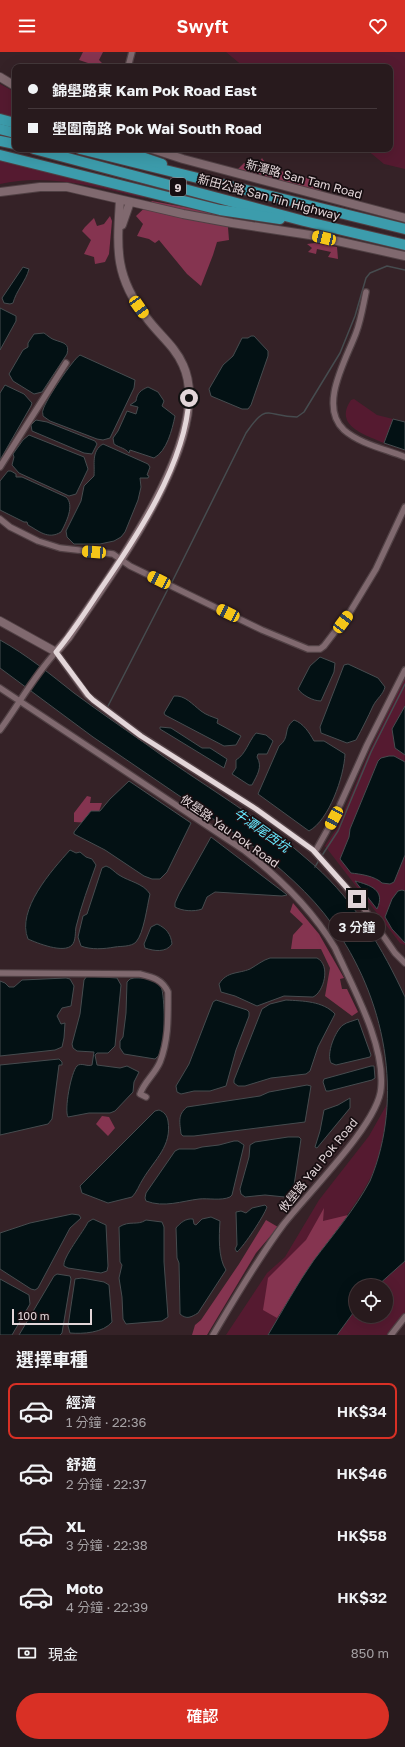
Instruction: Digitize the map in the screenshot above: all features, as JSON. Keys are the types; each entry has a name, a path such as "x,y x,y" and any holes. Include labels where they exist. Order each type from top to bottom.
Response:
{"highway":[{"path":"0,119 12,121"},
{"path":"0,129 12,132"},
{"path":"0,141 12,143"},
{"name":"新田公路 San Tin Highway","path":"45,152 304,221 405,245"},
{"name":"新田公路 San Tin Highway","path":"92,152 405,230"},
{"path":"128,152 200,179"},
{"path":"0,155 220,210 264,218 304,221"}],"street":[{"path":"129,64 132,52"},
{"path":"0,77 12,84"},
{"name":"新潭路 San Tam Road","path":"161,152 405,218"},
{"path":"0,192 40,187 61,187 232,223 310,234 405,256"},
{"path":"0,730 23,694 51,657 68,638 144,524 179,447 186,422 189,387 184,366 173,347 146,318 121,271 118,252 120,200"},
{"path":"118,252 121,228 130,202"},
{"path":"366,292 356,333 336,386 333,399 333,409 336,419 344,429 371,444 405,457"},
{"path":"0,467 66,363"},
{"path":"0,519 10,527 38,541 60,548 109,553 121,559 130,566 262,630 308,649 320,649 327,644 350,612 376,569 405,507"},
{"path":"0,621 51,657 88,695 141,736 256,809 315,852 362,904 395,953 405,963"},
{"path":"315,852 334,818 367,745 405,670"},
{"name":"攸壆路 Yau Pok Road","path":"0,688 245,851 275,875 299,899 328,935 372,1032 381,1067 382,1089 376,1107 359,1135 283,1225 213,1335"},
{"path":"0,974 140,974 155,977 165,986 168,992 168,1036 159,1064 142,1087 140,1094 146,1097"},
{"path":"391,1335 405,1317"}],"shaded area":[{"path":"83,52 103,52 99,60 103,64 88,64 79,60"},
{"path":"226,52 405,52 405,169 384,164 370,152 393,152 393,64 240,64"},
{"path":"0,84 12,90 12,117 0,114"},
{"path":"262,158 272,173 287,171 312,180 322,192 238,169 244,163 255,168"},
{"path":"0,160 145,195 144,198 90,186 54,181 18,181 0,184"},
{"path":"152,201 227,215 229,240 217,242 201,286 187,274 159,240 155,243 149,239 137,236 143,224 136,216"},
{"path":"110,216 112,221 109,254 105,262 95,264 94,257 84,254 91,240 82,231 94,218 97,226 104,224"},
{"path":"315,243 337,247 338,259 328,257 331,252 317,249 316,254 308,252 312,248 307,244"},
{"path":"354,399 377,415 393,419 384,443 361,433 349,423 346,417 347,409 351,400"},
{"path":"405,677 405,945 400,943 325,846 337,828 370,750"},
{"path":"87,796 91,797 90,803 102,803 97,817 90,823 74,822 74,813"},
{"path":"293,903 319,934 344,978 340,979 342,989 347,989 358,1012 352,1016 325,996 330,968 321,949 291,949 293,935 303,924 290,912"},
{"path":"391,1097 388,1126 381,1154 375,1169 359,1197 307,1271 268,1335 226,1335 267,1273 285,1257 319,1200 369,1136"},
{"path":"102,1116 109,1117 115,1128 108,1136 96,1124"},
{"path":"324,1208 323,1221 348,1215 313,1262 277,1318 263,1310 268,1278 306,1240"},
{"path":"266,1220 278,1227 256,1253 207,1335 192,1335 195,1325 201,1320 239,1264"},
{"path":"405,1261 405,1313 388,1335 337,1335 349,1319 349,1323 393,1323 393,1279 385,1279"}],"water":[{"path":"23,267 29,269 13,303 4,303 2,298"},
{"path":"0,308 16,316 16,321 0,350"},
{"path":"44,333 52,339 65,344 68,350 67,354 42,392 34,394 13,381 9,374 23,350 28,347 28,343 34,334"},
{"path":"254,336 268,351 268,356 251,405 248,409 242,409 211,396 209,389 223,365 233,356 242,338 248,338"},
{"path":"80,355 135,380 134,388 110,438 103,440 97,439 50,421 43,416 45,405 54,390 76,358"},
{"path":"5,385 24,394 32,403 0,460 0,393"},
{"path":"148,387 158,392 164,401 162,406 175,416 166,445 159,455 154,458 130,450 129,453 114,444 113,438 118,431 127,411 136,414 138,407 130,405 136,401 137,396 143,389"},
{"path":"393,419 405,422 405,450 384,443"},
{"path":"36,420 47,422 95,441 97,444 92,454 84,453 32,431 31,425"},
{"path":"29,435 84,457 88,469 76,494 69,496 19,473 12,465 14,457 13,454 23,440"},
{"path":"103,444 148,464 150,467 147,475 149,476 148,478 140,478 141,487 138,500 125,532 121,537 114,541 100,544 74,544 67,537 66,531 81,501 84,486 94,476 95,454 99,447"},
{"path":"8,471 16,474 16,477 22,477 66,497 69,500 69,514 61,532 52,535 44,534 28,525 27,522 24,522 0,510 0,481"},
{"name":"牛潭尾西坑","path":"0,640 29,658 100,712 274,832 315,866 343,895 367,927 387,961 405,997 405,1261 385,1279 349,1279 349,1319 337,1335 268,1335 314,1260 351,1212 364,1191 370,1181 381,1149 386,1116 387,1082 384,1048 377,1015 365,983 350,953 332,924 314,902 294,881 250,844 93,737 0,668"},
{"path":"320,657 335,663 334,672 321,701 308,697 298,689 310,666"},
{"path":"348,664 378,678 385,687 373,706 356,740 347,743 321,733 320,727 344,665"},
{"path":"174,696 185,698 203,712 218,719 217,723 241,736 236,745 224,746 165,715 164,713"},
{"path":"405,706 405,755 395,748 392,729"},
{"path":"294,720 306,728 314,741 324,741 345,754 342,774 329,808 323,818 309,831 258,794 279,746 285,739 288,727"},
{"path":"160,727 171,728 202,748 210,748 227,759 224,768 160,729"},
{"path":"256,733 266,735 273,741 267,754 258,754 259,771 252,785 249,785 232,774 236,768 236,760 245,751"},
{"path":"394,756 405,762 405,855 394,882 390,884 382,883 367,876 351,873 340,859 349,837 350,829 378,761 381,758"},
{"path":"129,781 191,823 167,872 160,879 152,879 144,876 105,850 74,834 91,811 100,811"},
{"path":"211,837 287,895 282,896 215,892 207,897 202,909 188,911 175,907 179,894"},
{"path":"70,850 76,853 80,852 86,857 92,859 96,865 80,911 75,939 72,945 68,947 57,948 28,939 26,928 27,916 31,903 38,891 54,868"},
{"path":"106,866 119,875 144,887 150,894 143,926 136,942 126,946 93,949 81,946 78,937 83,916 87,914 102,868"},
{"path":"355,881 366,884 375,889 379,897 377,909"},
{"path":"398,891 405,891 405,943 392,929 385,917 392,899"},
{"path":"157,924 168,932 170,937 172,944 167,949 152,950 145,948 144,944 151,927"},
{"path":"270,958 317,958 324,966 325,972 323,984 320,990 313,997 284,996 257,1006 235,996 221,992 219,984 226,977 246,971"},
{"path":"87,976 117,978 121,985 115,1046 108,1053 97,1053 95,1055 97,1065 120,1068 127,1066 139,1072 134,1082 133,1092 115,1111 110,1113 89,1113 68,1117 67,1107 72,1076 77,1066 82,1064 92,1065 94,1052 77,1051 73,1048 72,1044 80,1014 84,980"},
{"path":"134,978 148,978 155,980 162,988 164,1041 161,1052 155,1059 124,1054 120,1048 126,1013 127,982"},
{"path":"70,979 74,986 71,1006 62,1008 57,1016 61,1024 65,1023 62,1047 55,1050 0,1056 0,981 9,987 14,987 22,980"},
{"path":"216,1000 249,1012 226,1086 210,1091 194,1091 181,1094 177,1092 176,1086 189,1064 213,1002"},
{"path":"286,1000 306,1001 319,1004 325,1006 335,1014 318,1047 310,1071 306,1074 271,1078 245,1086 238,1086 234,1083 234,1080 262,1009 270,1004"},
{"path":"358,1019 371,1055 370,1057 336,1065 331,1063 330,1049 337,1032 348,1022"},
{"path":"59,1059 62,1062 62,1065 59,1065 52,1119 48,1124 0,1135 0,1065"},
{"path":"374,1066 375,1078 372,1080 326,1091 323,1082 324,1079"},
{"path":"307,1085 311,1086 305,1122 194,1136 183,1136 181,1134 180,1116 187,1107 260,1096 269,1092"},
{"path":"350,1098 350,1108 317,1148 315,1147 324,1110 338,1105"},
{"path":"159,1110 165,1114 168,1119 169,1130 165,1145 162,1152 132,1197 108,1203 82,1193 80,1186 155,1111"},
{"path":"288,1137 299,1137 301,1139 293,1192 285,1197 265,1195 245,1197 241,1194 240,1189 249,1157 250,1145 255,1142"},
{"path":"238,1141 244,1145 232,1195 230,1197 219,1199 199,1199 166,1204 146,1201 146,1193 175,1151 179,1149 195,1149 219,1145"},
{"path":"265,1205 267,1207 262,1217 237,1252 235,1249 237,1245 236,1212 241,1211 246,1213 252,1208"},
{"path":"72,1214 79,1215 81,1218 70,1228 38,1288 35,1290 31,1289 0,1269 0,1233 30,1223"},
{"path":"211,1217 220,1221 220,1253 226,1270 198,1313 191,1317 185,1317 180,1314 179,1263 177,1258 176,1228 188,1219 193,1219 194,1224 196,1225 202,1219"},
{"path":"93,1219 106,1225 107,1271 101,1273 68,1268 64,1266 66,1257 88,1222"},
{"path":"146,1220 162,1222 164,1227 164,1262 168,1317 162,1321 126,1324 123,1319 119,1278 122,1265 120,1262 119,1227 127,1224 140,1223"},
{"path":"57,1274 70,1276 71,1279 62,1333 60,1335 19,1335 54,1276"},
{"path":"82,1278 104,1282 109,1285 112,1322 108,1326 98,1331 87,1333 70,1333 68,1326 75,1279"},
{"path":"0,1279 29,1295 30,1304 12,1335 0,1335"}],"waterway":[{"path":"171,584 246,433 253,423 259,417 268,413 297,417 304,412 340,353 355,316 366,278 370,273 387,266 405,270"},
{"path":"107,708 169,587"},
{"path":"321,857 338,831 371,752 405,684"},
{"path":"315,867 319,860"}],"route":[{"path":"189,398 189,410 179,447 158,498 144,524 120,561 68,638 56,652 93,700 141,736 256,809 313,850 340,878 357,899"}]}
